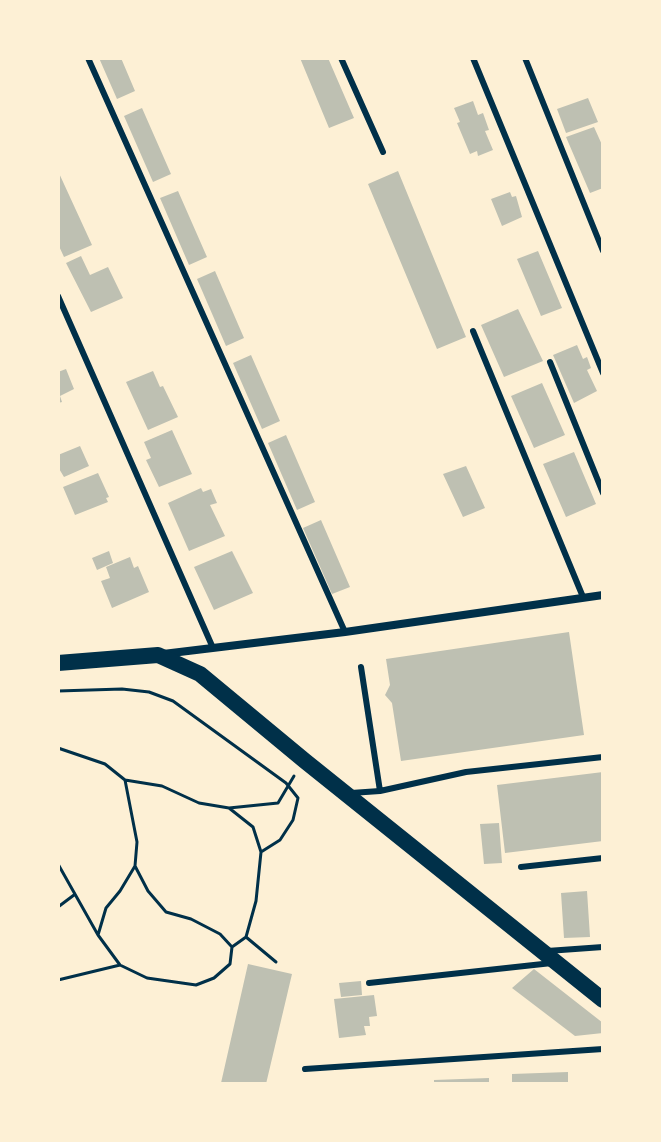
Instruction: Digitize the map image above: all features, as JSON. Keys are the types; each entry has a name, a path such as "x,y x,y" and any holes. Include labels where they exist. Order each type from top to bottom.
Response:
{"main road":[{"path":"58,663 158,655 200,674 603,1000"}],"street":[{"path":"158,655 603,595"}],"lane":[{"path":"88,58 345,632"},
{"path":"341,58 383,152"},
{"path":"473,58 603,373"},
{"path":"525,58 603,251"},
{"path":"58,296 213,648"},
{"path":"473,331 583,597"},
{"path":"550,362 603,493"},
{"path":"361,667 380,791"},
{"path":"347,793 380,791 466,772 603,757"},
{"path":"521,867 603,858"},
{"path":"544,951 603,947"},
{"path":"369,983 557,962"},
{"path":"305,1069 603,1049"}],"path":[{"path":"58,691 122,689 149,692 173,701 288,784 298,798 293,820 280,840 261,852"},
{"path":"58,748 105,764 125,780 162,786 199,803 229,808 278,803 288,784"},
{"path":"98,935 106,908 135,866 137,842 125,780"},
{"path":"58,864 98,935 120,965 147,978 196,985 214,978 230,964 232,947 246,937 256,901 261,852 253,827 229,808"},
{"path":"135,866 148,891 166,912 191,919 220,934 232,947"},
{"path":"58,907 75,894"},
{"path":"246,937 276,962"},
{"path":"58,980 120,965"}],"building":[{"path":"99,58 121,58 135,91 117,99"},
{"path":"300,58 328,58 354,118 329,128"},
{"path":"588,98 598,122 566,133 557,109"},
{"path":"473,101 478,115 483,113 489,130 485,131 493,150 478,156 477,151 470,154 454,108"},
{"path":"142,108 171,174 153,182 124,116"},
{"path":"594,127 603,147 603,188 590,193 566,137"},
{"path":"58,171 92,245 64,257 58,244"},
{"path":"398,171 466,337 437,349 368,184"},
{"path":"178,191 207,257 189,265 160,198"},
{"path":"510,192 512,197 516,196 522,217 502,226 491,199"},
{"path":"538,251 562,308 541,316 517,259"},
{"path":"81,256 90,275 108,267 123,298 91,312 66,263"},
{"path":"215,271 244,338 226,346 197,279"},
{"path":"518,309 543,361 504,377 481,325"},
{"path":"577,345 583,359 587,357 591,368 587,370 597,391 574,403 553,355"},
{"path":"251,355 280,421 262,429 233,363"},
{"path":"66,369 74,389 60,396 62,402 58,403 58,372"},
{"path":"153,371 178,417 148,430 126,382"},
{"path":"542,383 565,435 534,448 511,396"},
{"path":"172,430 192,474 159,487 146,460 151,458 144,442"},
{"path":"286,435 315,502 297,510 268,443"},
{"path":"80,446 89,466 64,477 58,467 58,455"},
{"path":"574,452 596,504 566,517 543,464"},
{"path":"466,466 485,508 463,517 443,474"},
{"path":"98,473 109,497 106,498 108,502 75,515 63,487"},
{"path":"201,488 203,492 211,489 217,503 210,505 225,536 189,551 168,503"},
{"path":"321,520 350,587 332,594 303,528"},
{"path":"109,551 113,563 97,570 92,558"},
{"path":"232,551 253,593 214,610 194,567"},
{"path":"130,557 134,568 138,566 149,592 112,608 101,581 110,578 106,567"},
{"path":"569,632 584,735 401,761 392,703 385,695 390,685 386,659"},
{"path":"603,772 603,841 505,853 497,785"},
{"path":"499,823 502,863 484,864 480,824"},
{"path":"587,891 590,937 564,938 561,893"},
{"path":"248,964 292,974 266,1084 221,1083"},
{"path":"534,969 603,1023 603,1033 575,1036 512,988"},
{"path":"361,981 362,995 341,997 339,983"},
{"path":"374,995 377,1016 369,1017 370,1026 364,1026 366,1035 339,1038 334,999"},
{"path":"568,1072 568,1084 512,1084 512,1074"},
{"path":"489,1078 489,1084 434,1084 434,1080"}]}
